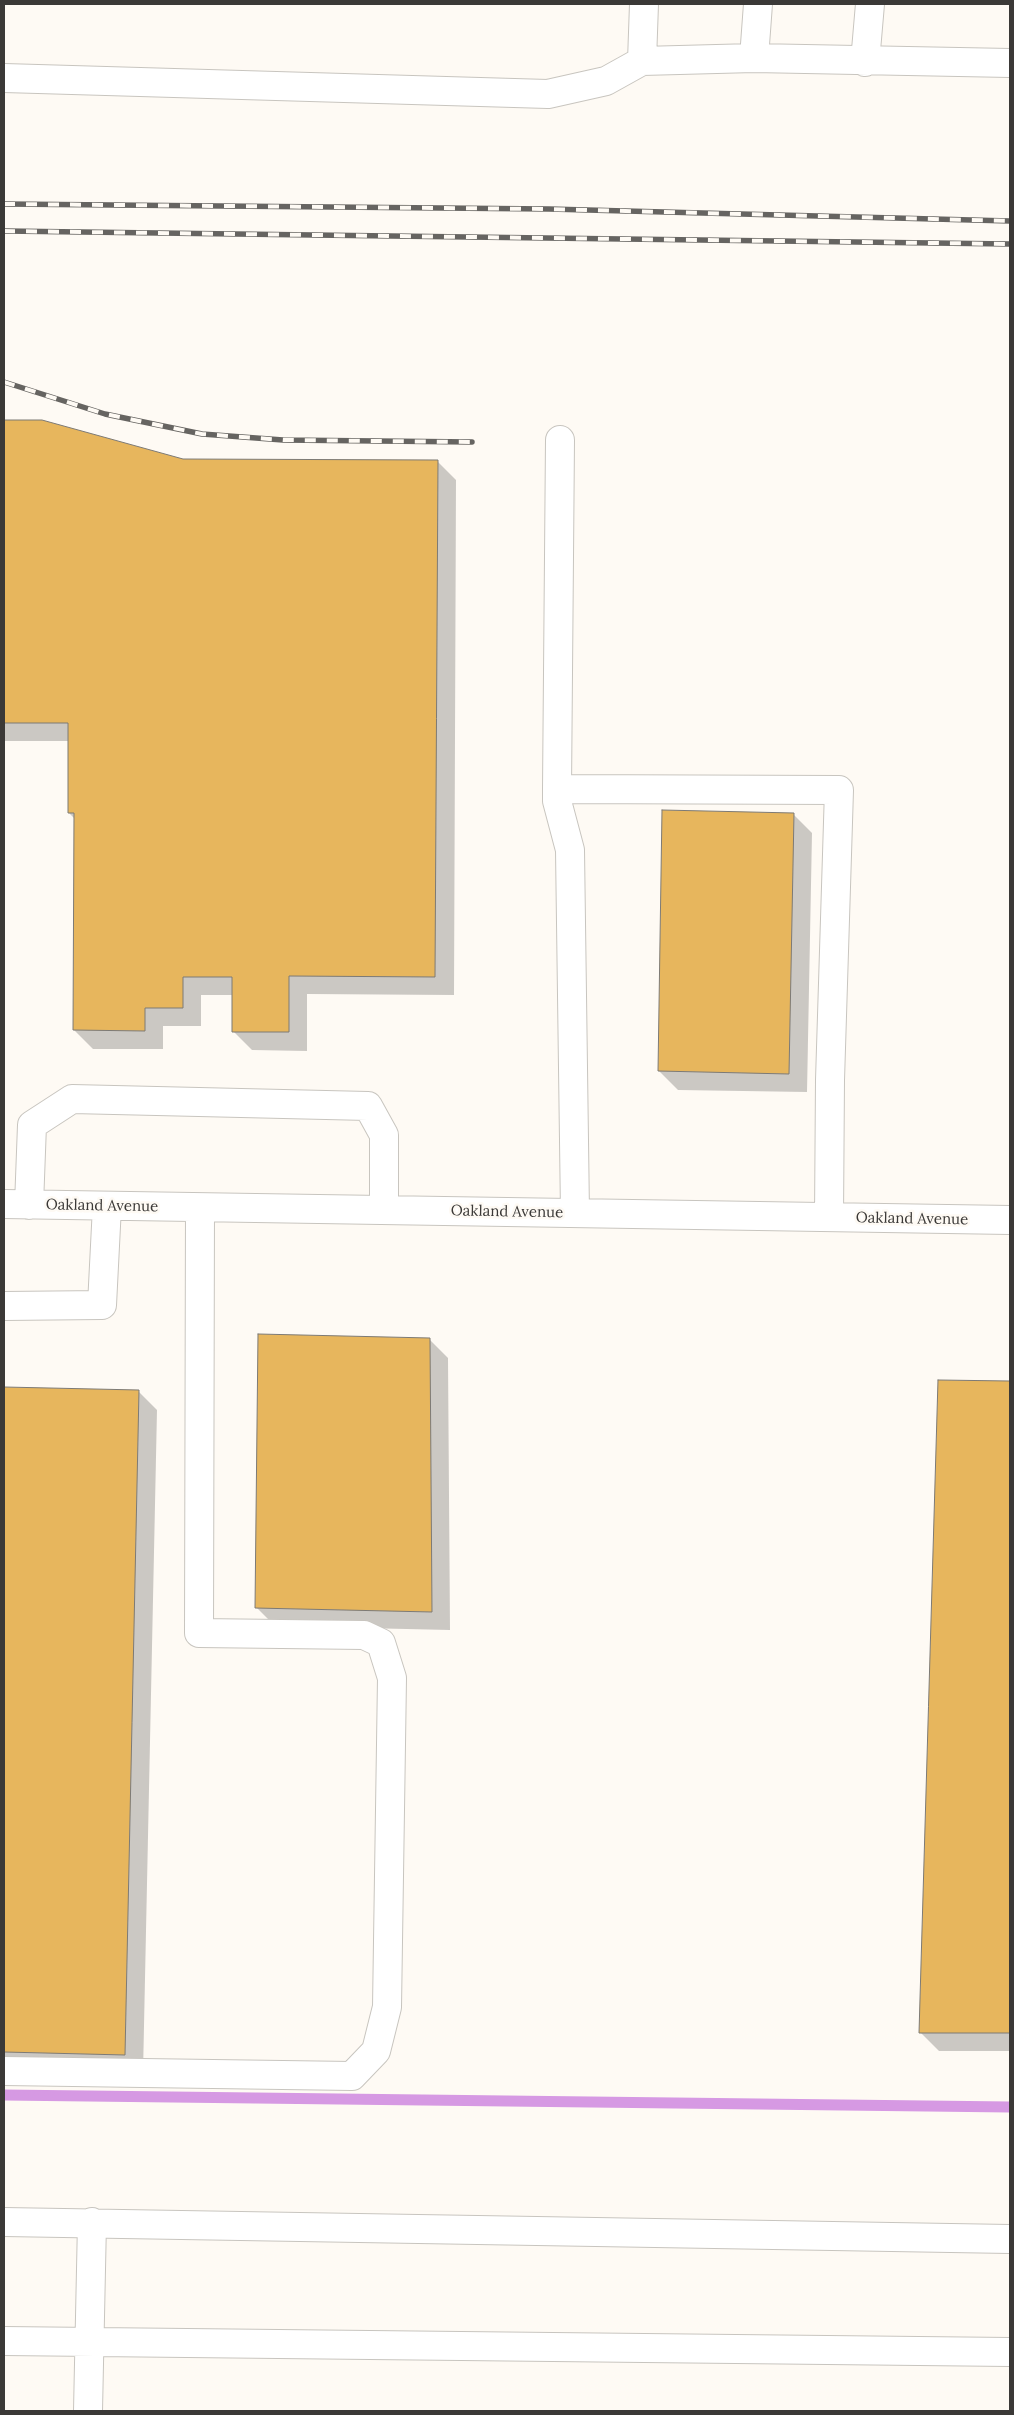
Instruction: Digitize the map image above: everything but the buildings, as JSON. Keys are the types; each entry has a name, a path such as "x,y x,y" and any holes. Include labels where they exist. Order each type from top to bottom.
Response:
{"street":[{"path":"642,61 644,4"},
{"path":"754,58 758,4"},
{"path":"865,62 870,4"},
{"path":"4,78 548,94 606,81 642,61 754,58 865,62 1010,63"},
{"path":"560,440 557,801 570,850 575,1213"},
{"path":"557,789 839,790 830,1080 828,1217"},
{"path":"16,1204 32,1125 72,1099 368,1106 384,1135 384,1210"},
{"name":"Oakland Avenue","path":"16,1204 1010,1220"},
{"path":"4,1306 102,1305 107,1206"},
{"path":"4,2071 352,2076 376,2051 387,2007 392,1678 381,1644 364,1635 199,1633 200,1208"},
{"path":"4,2222 1010,2239"},
{"path":"88,2411 92,2222"},
{"path":"4,2341 1010,2352"}],"waterway":[{"path":"4,2095 1010,2107"}],"railway":[{"path":"4,204 549,209 1010,221"},
{"path":"4,231 1010,244"},
{"path":"4,382 105,414 202,434 283,440 472,442"}]}
